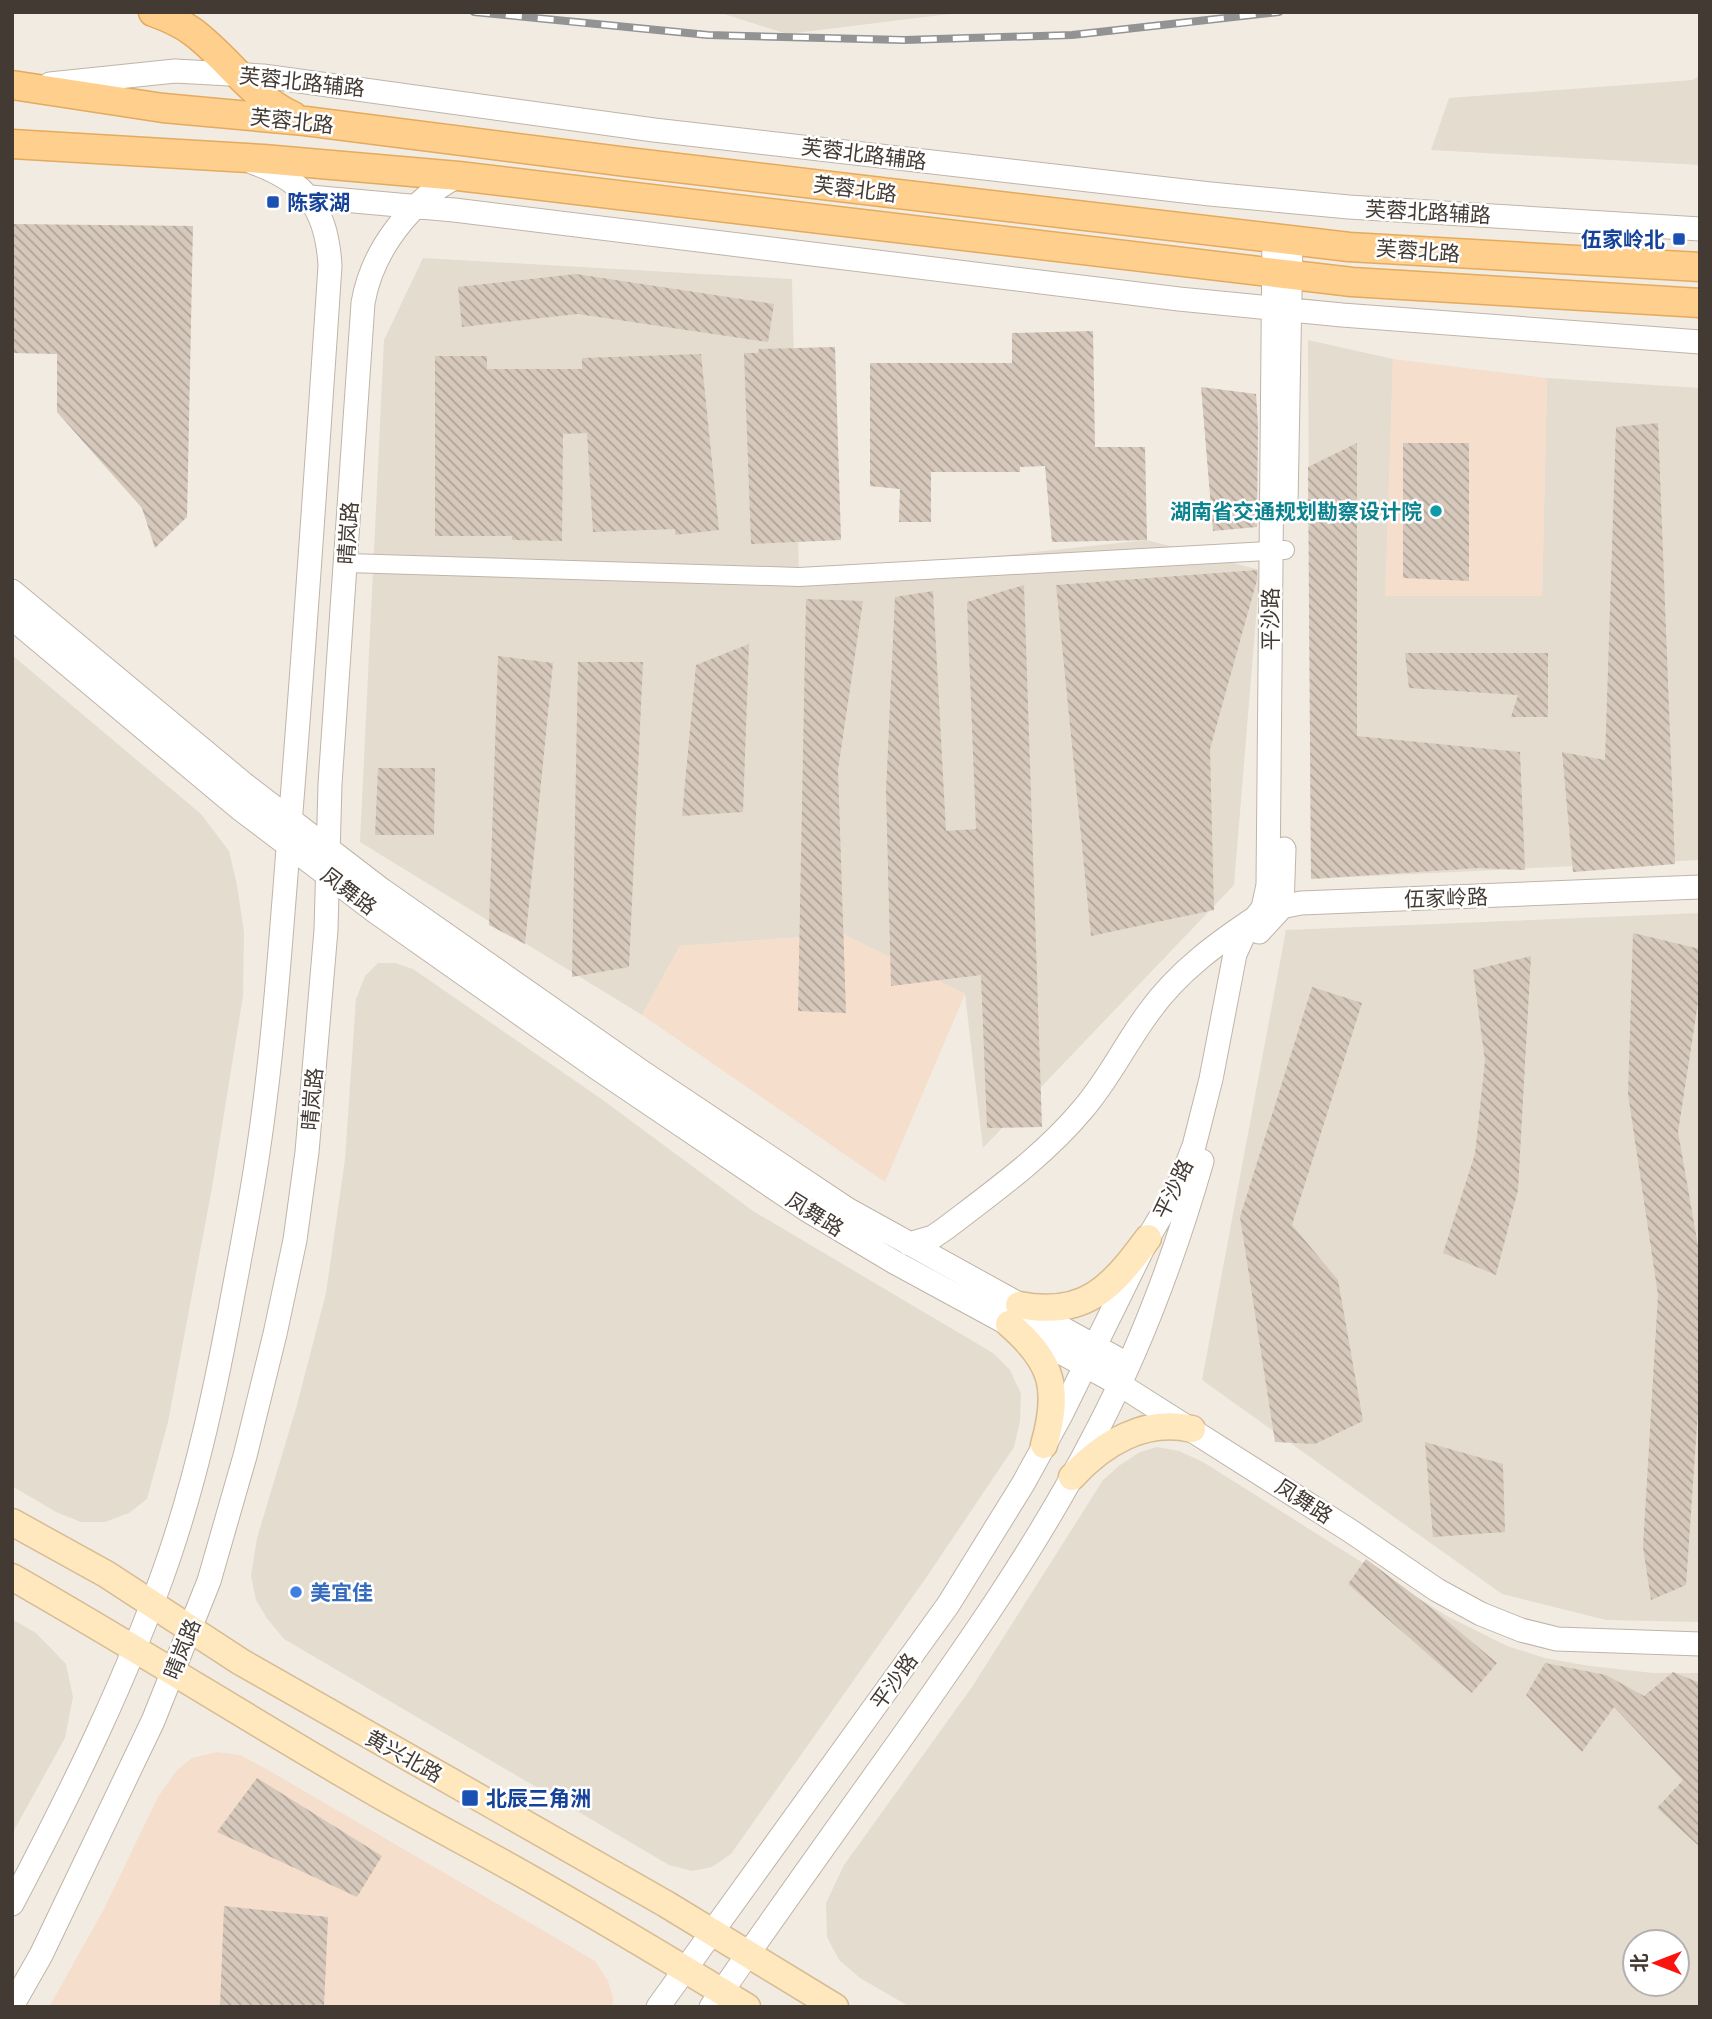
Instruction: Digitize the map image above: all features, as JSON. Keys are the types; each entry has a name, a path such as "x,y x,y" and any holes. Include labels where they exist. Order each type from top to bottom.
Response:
{"main road":[{"path":"153,12 173,19 193,32 260,96 279,109 305,121"},
{"name":"芙蓉北路","path":"22,86 163,108 305,121 1349,247 1700,267"},
{"name":"芙蓉北路","path":"12,144 241,158 458,176 1352,282 1700,303"},
{"path":"1044,1445 1051,1416 1049,1377 1042,1357 1014,1315 1032,1307 1061,1308 1092,1298 1118,1277 1148,1238"},
{"path":"1072,1477 1098,1451 1133,1433 1160,1425 1192,1429"},
{"name":"黄兴北路","path":"12,1522 106,1574 241,1662 666,1904 835,2007"},
{"path":"12,1577 400,1807 685,1969 717,1999 747,2007"}],"street":[{"name":"芙蓉北路辅路","path":"22,86 174,71 263,76 654,130 1210,194 1349,207 1700,229"},
{"name":"晴岚路","path":"12,1904 74,1783 133,1648 169,1556 199,1455 221,1360 260,1140 288,845 330,266 329,243 322,220 310,197 283,175 241,158"},
{"name":"晴岚路","path":"12,2006 41,1955 101,1834 153,1721 209,1581 245,1456 275,1334 295,1240 307,1152 326,930 330,784 366,284 381,253 415,206 429,193 458,176"},
{"path":"310,197 415,206 1179,299 1700,342"},
{"path":"832,257 837,222"},
{"name":"平沙路","path":"657,2007 948,1605 983,1551 1044,1445 1148,1238 1178,1187 1194,1146 1235,954 1240,940 1263,908 1268,885 1282,238"},
{"path":"1551,331 1552,295"},
{"name":"平沙路","path":"717,1999 987,1616 1048,1519 1095,1435 1164,1277 1196,1183 1223,1080 1250,946 1254,937 1282,907 1284,861 1277,551"},
{"path":"347,563 799,577 1277,551"},
{"name":"凤舞路","path":"12,591 244,784 392,898 745,1142 848,1209 909,1244 1014,1315"},
{"name":"凤舞路","path":"12,618 239,808 327,875 600,1070 807,1210 894,1262 1014,1315 1123,1374 1192,1429 1437,1590 1480,1614 1521,1630 1557,1639 1700,1644"},
{"name":"伍家岭路","path":"909,1244 923,1241 946,1228 1037,1154 1082,1111 1107,1079 1150,1009 1181,974 1254,919 1282,907 1301,903 1700,887"}],"shaded area":[{"path":"718,12 966,12 787,34"},
{"path":"1700,75 1700,165 1431,150 1449,98 1693,80"},
{"path":"423,258 792,279 799,577 1147,540 1260,570 1234,885 983,1148 965,994 843,934 680,946 642,1015 360,842 384,340"},
{"path":"1308,340 1393,359 1386,596 1542,596 1547,378 1700,388 1700,860 1311,879"},
{"path":"1393,359 1547,378 1542,596 1385,596"},
{"path":"12,655 201,814 229,851 244,932 243,996 212,1188 168,1422 147,1499 129,1513 105,1522 81,1522 56,1512 12,1486"},
{"path":"1700,913 1700,1622 1606,1620 1502,1594 1202,1380 1286,930"},
{"path":"843,934 965,994 885,1182 642,1015 680,946"},
{"path":"378,963 395,963 413,969 600,1098 753,1211 993,1353 1010,1370 1021,1394 1020,1421 1014,1447 928,1575 731,1854 712,1867 692,1871 669,1865 284,1639 256,1600 251,1576 257,1538 297,1405 326,1293 345,1159 356,999 365,976"},
{"path":"1157,1447 1179,1451 1203,1462 1447,1616 1507,1646 1545,1658 1590,1666 1653,1673 1700,1673 1700,2007 910,2007 860,1978 839,1960 827,1937 826,1903 844,1865 972,1687 1103,1480 1140,1452"},
{"path":"12,1619 36,1633 66,1664 73,1697 65,1738 12,1834"},
{"path":"217,1752 240,1755 268,1770 595,1961 608,1981 613,1997 612,2007 49,2007 103,1911 158,1797 177,1770 192,1758"}],"building":[{"path":"12,224 193,226 187,517 155,548 142,508 57,412 57,354 12,353"},
{"path":"576,274 774,304 768,342 578,314 462,327 458,287"},
{"path":"1093,331 1095,447 1145,447 1147,540 1052,542 1045,466 1020,467 1020,472 931,472 931,522 899,522 900,489 870,486 870,363 1012,363 1012,333"},
{"path":"835,347 841,540 751,544 744,353 758,353 759,349"},
{"path":"701,354 719,530 675,535 675,529 593,532 587,433 563,434 562,541 512,540 512,536 435,536 435,356 487,356 487,369 582,369 582,358"},
{"path":"1201,387 1256,394 1257,527 1213,531"},
{"path":"1658,423 1675,864 1573,872 1562,752 1605,760 1616,427"},
{"path":"1357,443 1357,736 1520,752 1525,870 1479,868 1311,879 1308,467"},
{"name":"湖南省交通规划勘察设计院","path":"1403,443 1469,443 1469,581 1403,578"},
{"path":"1257,570 1257,580 1210,749 1214,910 1091,936 1056,585"},
{"path":"1024,585 1042,1127 987,1128 981,975 891,986 886,791 895,597 933,591 946,831 976,829 967,602"},
{"path":"806,599 863,601 838,770 846,1013 798,1011"},
{"path":"749,644 743,812 682,816 696,665"},
{"path":"1405,653 1548,653 1548,717 1511,717 1518,695 1409,688"},
{"path":"498,656 553,663 525,944 489,925"},
{"path":"578,662 643,662 629,967 572,977"},
{"path":"378,768 435,768 434,835 375,835"},
{"path":"1633,933 1700,949 1700,990 1678,1132 1700,1257 1700,1382 1686,1585 1651,1600 1643,1547 1658,1295 1628,1094"},
{"path":"1531,956 1518,1190 1496,1275 1443,1253 1475,1154 1485,1061 1473,970"},
{"path":"1312,987 1362,1003 1292,1225 1338,1280 1363,1421 1315,1444 1275,1442 1240,1217"},
{"path":"1425,1442 1503,1464 1505,1532 1433,1537"},
{"path":"1366,1559 1434,1610 1497,1663 1472,1693 1348,1584"},
{"path":"1545,1663 1606,1675 1644,1696 1673,1672 1700,1683 1700,1847 1657,1808 1683,1780 1614,1707 1582,1752 1526,1695"},
{"path":"257,1778 382,1856 357,1897 217,1832"},
{"path":"224,1906 328,1917 324,2007 220,2007"}],"railway":[{"path":"474,12 708,35 904,40 1072,35 1279,12"}],"place":[{"name":"陈家湖","path":"273,202"},
{"name":"伍家岭北","path":"1679,239"},
{"name":"湖南省交通规划勘察设计院","path":"1436,511"},
{"name":"美宜佳","path":"296,1592"},
{"name":"北辰三角洲","path":"470,1798"}]}
